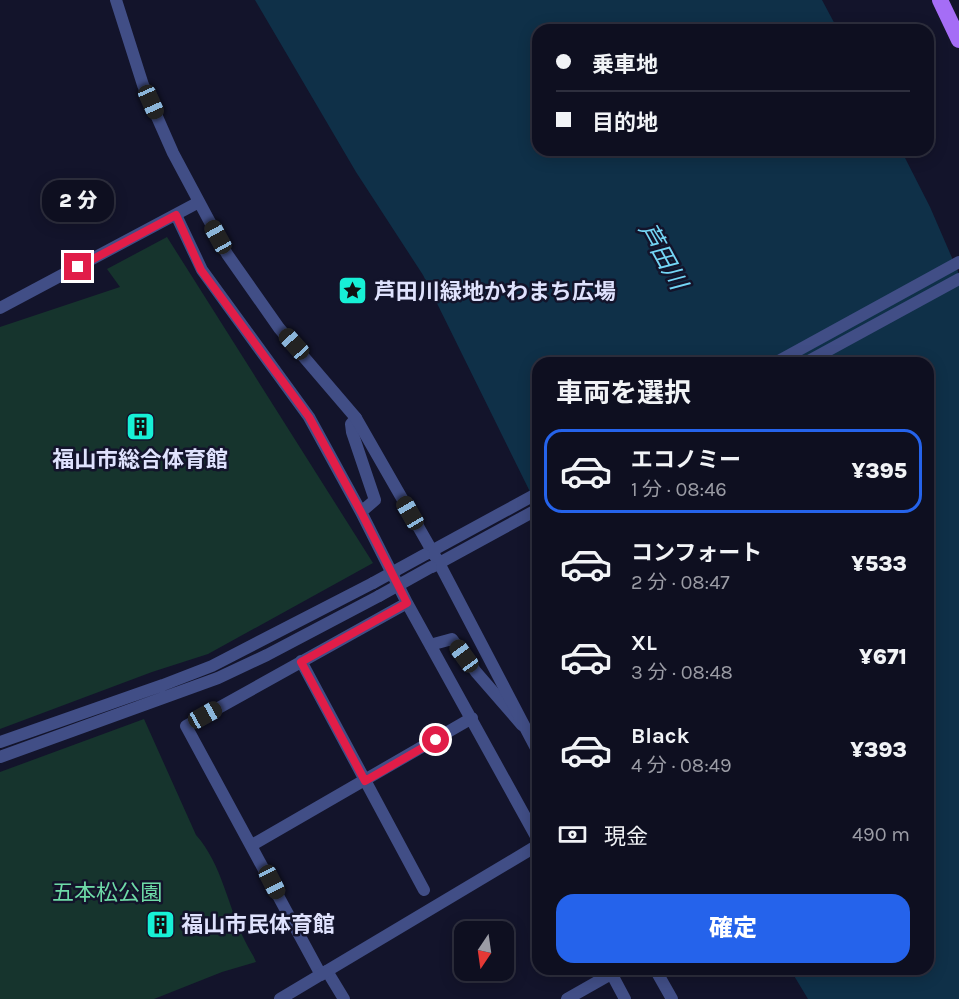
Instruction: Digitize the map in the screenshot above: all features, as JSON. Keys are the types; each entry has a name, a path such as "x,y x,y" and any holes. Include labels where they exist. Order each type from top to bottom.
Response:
{"main road":[{"path":"940,0 959,40"}],"street":[{"path":"116,0 143,85 173,153 227,254 279,328 356,418 428,553 440,562 532,738"},
{"path":"0,308 199,202"},
{"path":"176,215 201,270 309,417 407,603 532,829"},
{"path":"786,357 959,262"},
{"path":"816,357 959,279"},
{"path":"356,418 351,424 352,432 375,500 361,512"},
{"path":"0,742 212,666 373,583 532,496"},
{"path":"0,757 218,678 380,596 532,512"},
{"path":"344,999 324,973 186,726 407,603"},
{"path":"430,645 452,639 483,681 530,734"},
{"path":"301,662 424,890"},
{"path":"252,845 472,718"},
{"path":"280,999 532,849"},
{"path":"567,999 604,975"},
{"path":"612,975 625,999"},
{"path":"658,975 672,999"}],"green space":[{"path":"167,237 373,563 208,654 152,672 0,729 0,327 120,287 107,269"},
{"name":"五本松公園","path":"144,719 196,835 205,846 218,872 239,928 256,962 222,972 154,999 0,999 0,772"}],"water":[{"name":"芦田川","path":"255,0 822,0 835,24 532,24 532,156 904,156 930,207 959,274 959,999 808,999 794,975 934,975 934,357 532,357 532,496 423,275 356,172"}],"place":[{"name":"芦田川緑地かわまち広場","path":"353,291"},
{"name":"福山市総合体育館","path":"140,427"},
{"name":"福山市民体育館","path":"160,924"}],"route":[{"path":"78,267 176,215 201,270 309,417 407,603 301,662 365,781 436,740"}]}
